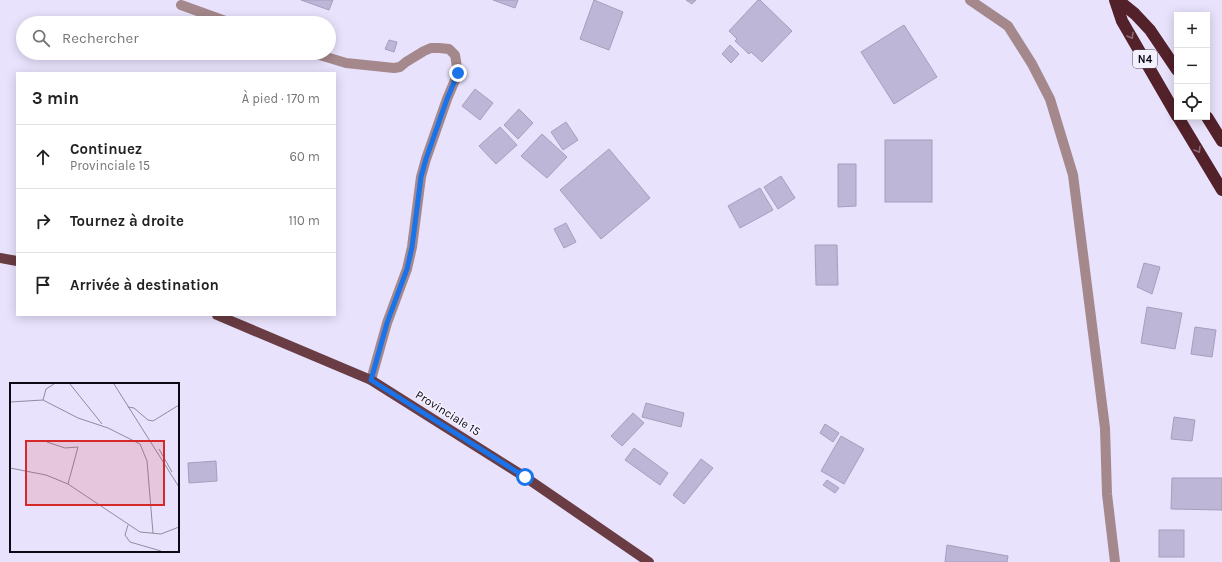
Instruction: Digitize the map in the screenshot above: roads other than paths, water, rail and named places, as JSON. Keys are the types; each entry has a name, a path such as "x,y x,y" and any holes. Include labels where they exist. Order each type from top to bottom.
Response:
{"highway":[{"name":"N4","path":"1116,0 1135,14 1150,30 1174,66"},
{"name":"N4","path":"1116,0 1122,21 1174,112"},
{"name":"N4","path":"1179,120 1222,190"},
{"path":"1209,120 1222,141"}],"main road":[{"path":"0,258 16,261"},
{"name":"Provinciale 15","path":"219,316 371,380 525,477 649,562"}],"street":[{"path":"970,0 1008,26 1032,64 1050,99 1073,176 1105,428 1107,494 1115,562"},
{"path":"181,5 212,16"},
{"path":"333,60 346,63 394,68 400,67 430,48 448,49 455,55 458,73 444,106 426,159 421,177 412,247 407,269 387,323 371,380"}]}
